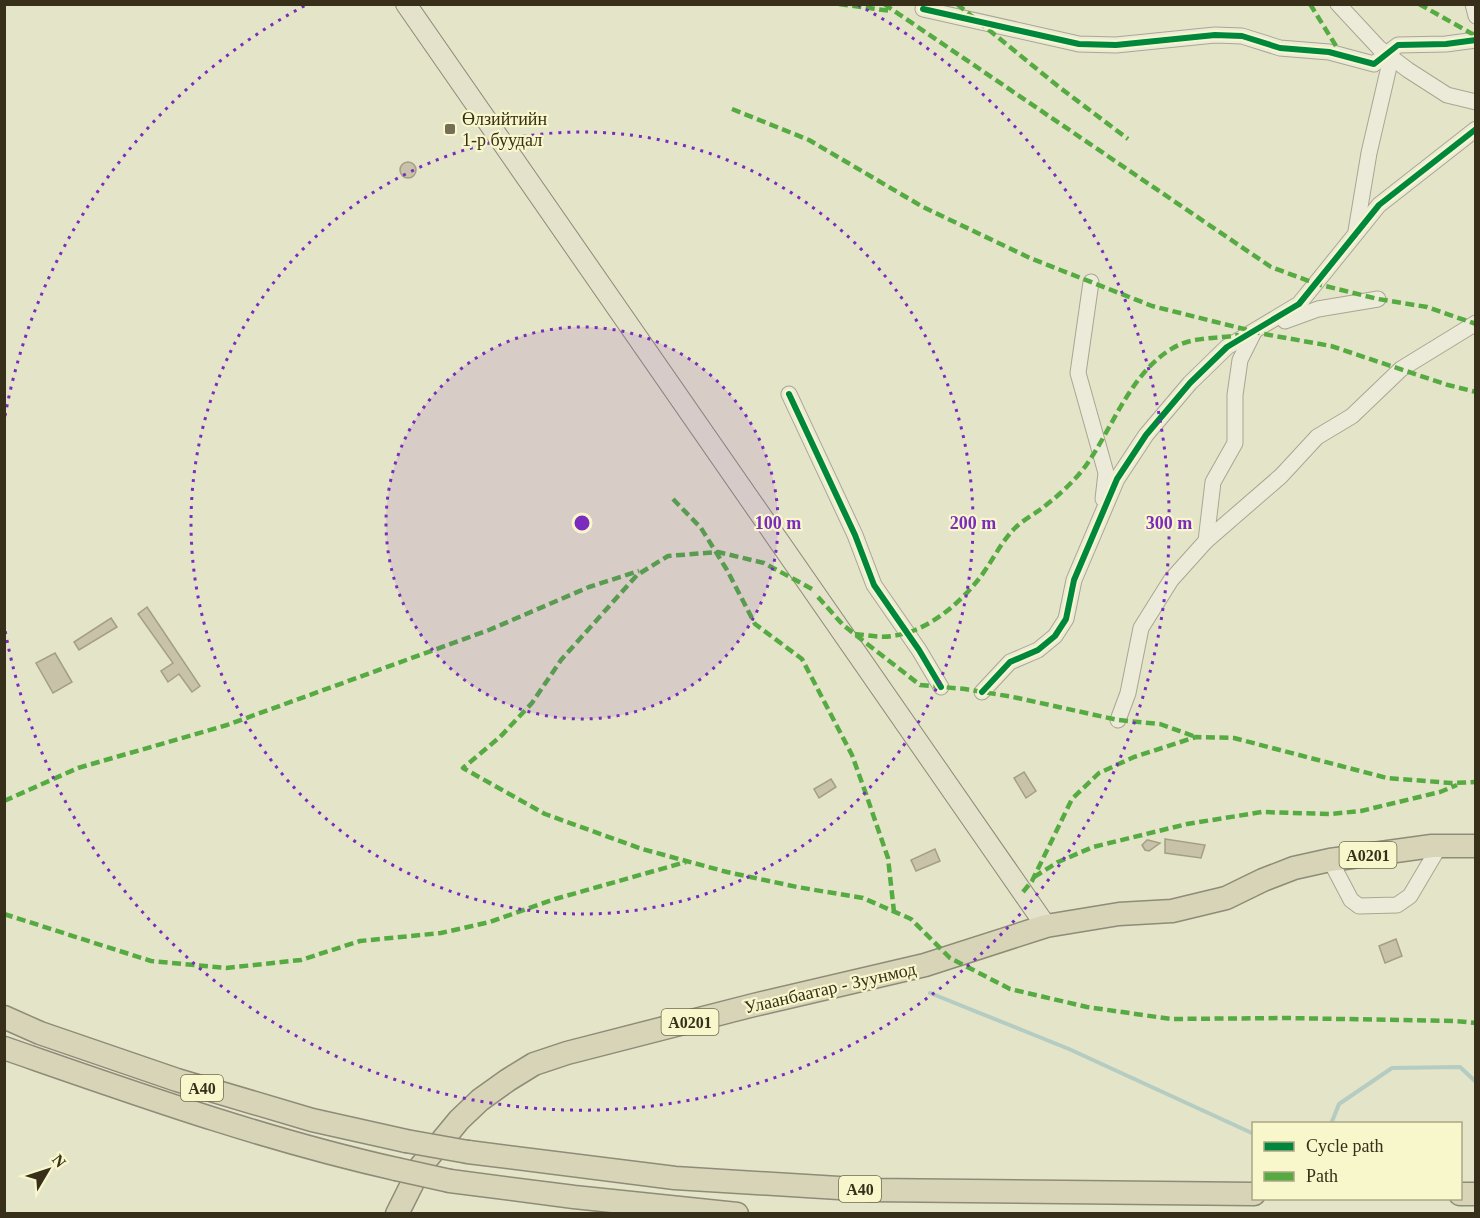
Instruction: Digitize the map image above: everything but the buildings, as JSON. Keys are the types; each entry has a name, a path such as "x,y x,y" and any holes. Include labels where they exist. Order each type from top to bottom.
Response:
{"highway":[{"name":"A0201","path":"1046,926 1119,914 1168,896 1221,884 1263,880 1294,868 1330,860 1439,847 1476,846"},
{"name":"Улаанбаатар - Зуунмод","path":"397,1214 421,1166 459,1120 480,1100 534,1064 613,1041 925,966 1046,926"},
{"name":"A40","path":"4,1017 39,1033 177,1080 312,1120 468,1152 675,1178 871,1190 1252,1194"},
{"name":"A40","path":"4,1048 200,1116 323,1153 450,1181 737,1214"}],"main road":[{"path":"406,4 1046,926"}],"street":[{"path":"1338,4 1389,56 1408,70 1447,94 1476,102"},
{"path":"1473,4 1476,16"},
{"path":"923,9 1079,44 1116,45 1215,35 1242,36 1280,48 1329,52 1374,64 1389,56 1398,45 1446,44 1476,40"},
{"path":"1356,232 1389,56"},
{"path":"982,692 1010,662 1038,650 1055,636 1066,619 1074,580 1117,479 1146,435 1190,383 1227,347 1299,304 1379,205 1476,129"},
{"path":"1091,282 1078,373 1106,473 1101,515"},
{"path":"1206,541 1213,482 1235,443 1235,395 1240,360 1254,332 1318,309 1378,299"},
{"path":"1118,720 1128,693 1140,628 1171,580 1206,541 1281,476 1317,437 1352,416 1401,369 1476,323"},
{"path":"789,394 855,535 874,585 919,650 941,687"},
{"path":"1330,860 1351,900 1359,906 1396,905 1410,896 1439,847"}],"waterway":[{"path":"930,993 1069,1049 1252,1133"},
{"path":"1332,1122 1339,1104 1392,1068 1460,1067 1476,1082"}],"marked path":[{"path":"839,4 891,11"},
{"path":"884,4 1271,267 1317,284 1378,299 1427,307 1476,324"},
{"path":"957,4 1059,87 1128,139"},
{"path":"1310,4 1336,46"},
{"path":"1419,4 1476,36"},
{"path":"732,109 809,140 923,207 1030,258 1152,306 1264,334 1331,346 1476,392"},
{"path":"855,634 883,637 905,634 929,623 951,608 978,580 1015,528 1053,499 1082,470 1134,385 1158,358 1189,341 1239,335"},
{"path":"673,499 701,528 727,570 755,624 802,659 852,755 888,858 894,912"},
{"path":"812,589 764,563 718,552 668,556 637,575 561,660 532,703 500,737 463,768 545,814 642,849 727,872 863,898 911,919 950,958 1010,989 1087,1007 1171,1019 1286,1018 1476,1023"},
{"path":"4,801 78,768 227,725 489,630 589,587 639,571"},
{"path":"818,597 843,625 920,685 965,689 1118,720 1160,724 1196,737"},
{"path":"1023,892 1032,881 1072,799 1099,773 1134,757 1196,737 1234,738 1387,778 1451,783 1476,782"},
{"path":"1034,877 1058,862 1093,847 1187,824 1262,812 1330,814 1361,811 1440,792 1457,785"},
{"path":"4,914 151,961 226,968 301,960 360,941 441,933 490,922 555,899 686,862"}],"cycle path":[{"path":"923,9 1079,44 1116,45 1215,35 1242,36 1280,48 1329,52 1374,64 1398,45 1446,44 1476,40"},
{"path":"982,692 1010,662 1038,650 1055,636 1066,619 1074,580 1117,479 1146,435 1190,383 1227,347 1299,304 1379,205 1476,129"},
{"path":"789,394 855,535 874,585 919,650 941,687"}],"place":[{"name":"Өлзийтийн 1-р буудал","path":"450,129"}]}
